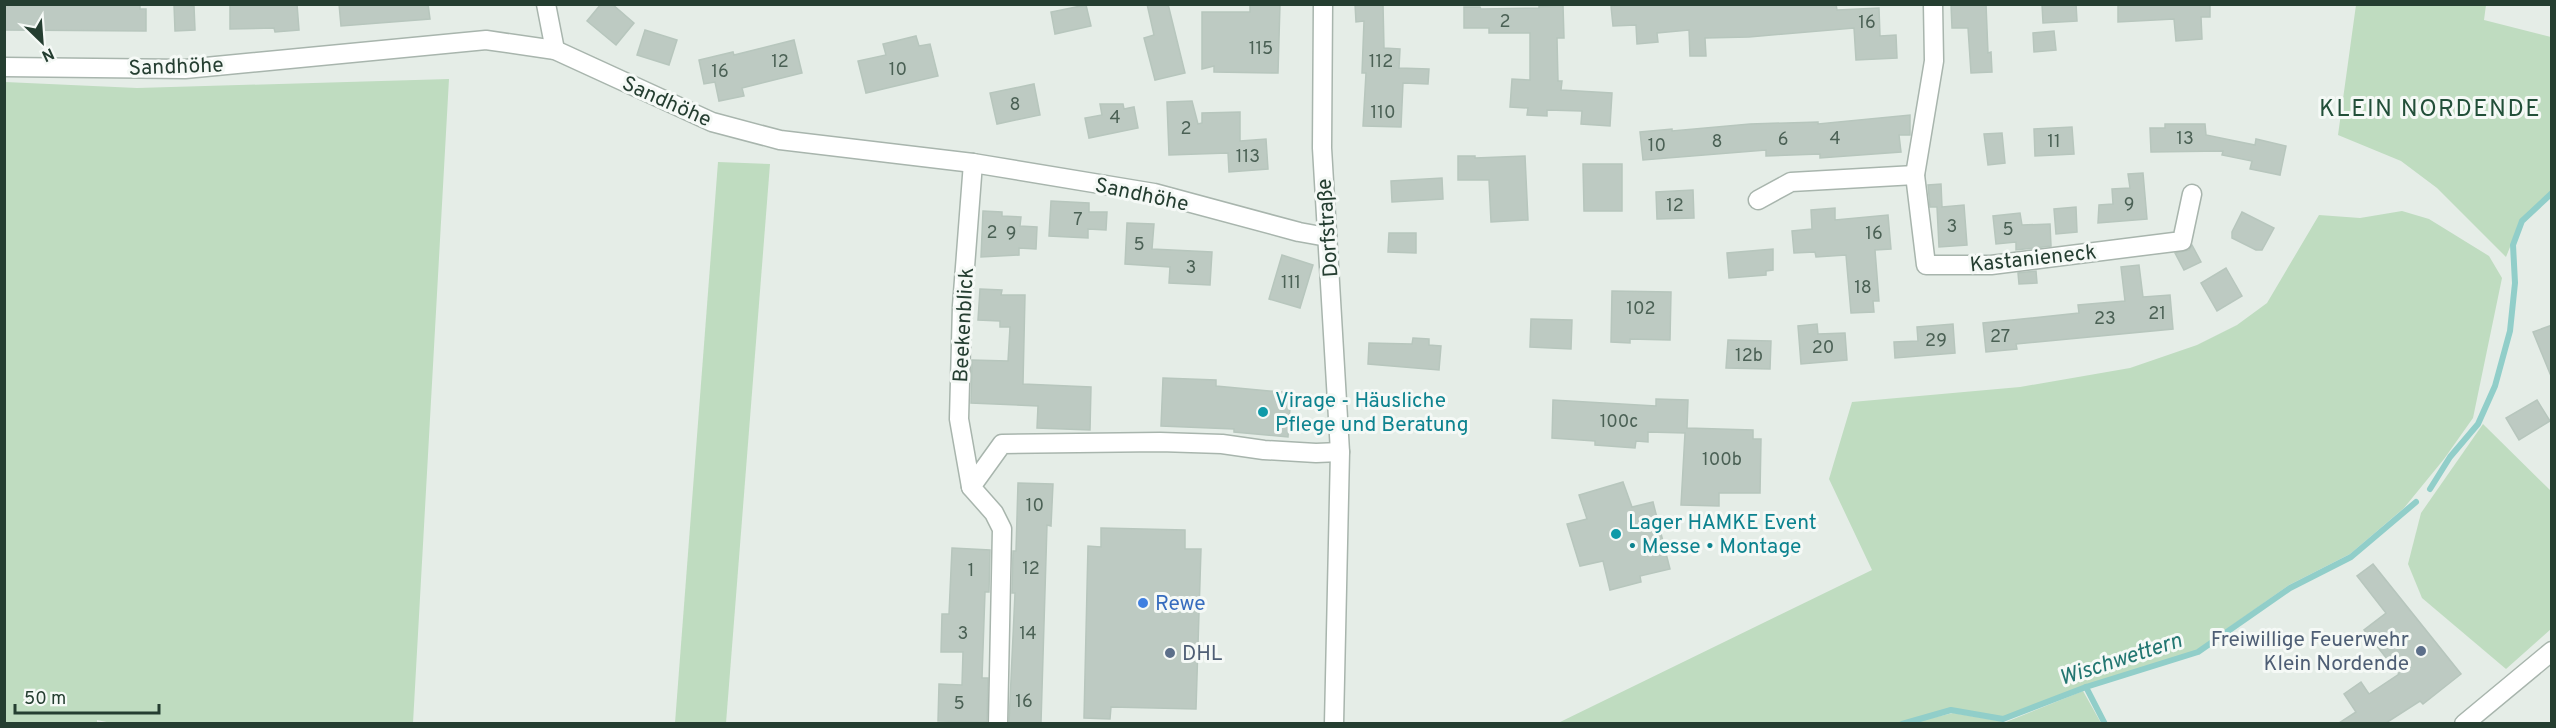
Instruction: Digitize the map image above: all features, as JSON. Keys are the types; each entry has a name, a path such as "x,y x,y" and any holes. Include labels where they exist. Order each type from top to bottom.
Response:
{"street":[{"path":"546,4 555,50"},
{"name":"Dorfstraße","path":"1323,4 1322,148 1340,452 1334,723"},
{"name":"Kastanieneck","path":"1934,4 1934,61 1915,175 1926,265 1991,265 2182,241 2192,194"},
{"name":"Sandhöhe","path":"4,67 185,69 486,40 555,50 712,122 780,140 973,163 1154,193 1299,232 1327,237"},
{"name":"Beekenblick","path":"971,487 959,419 962,306 973,163"},
{"path":"1758,200 1791,182 1915,175"},
{"path":"998,723 1002,529 994,513 971,487 1002,444 1160,442 1222,444 1264,450 1316,453 1340,452"},
{"path":"2464,723 2552,651"}],"green space":[{"path":"2356,5 2486,5 2484,20 2551,37 2551,192 2521,220 2506,257 2437,188 2401,161 2338,135"},
{"path":"449,79 413,723 116,724 97,720 97,724 5,723 5,82 137,88"},
{"path":"718,162 770,164 726,723 675,723"},
{"path":"2402,211 2429,219 2489,256 2502,278 2473,418 2444,459 2404,508 2350,554 2289,585 2194,652 2085,685 2004,717 1953,709 1896,724 1558,723 1872,570 1829,479 1852,402 2020,387 2130,368 2197,345 2237,325 2267,303 2319,215 2360,218"},
{"path":"2483,424 2551,491 2551,629 2506,669 2422,598 2408,564 2421,513"},
{"path":"2083,691 2101,723 1911,723 1953,713 2006,722"}],"building":[{"path":"4,4 140,4 140,9 146,9 146,31 4,30"},
{"path":"174,4 194,6 195,30 175,31"},
{"path":"230,4 297,4 299,30 275,32 274,28 230,29"},
{"path":"339,4 428,4 430,19 341,26"},
{"path":"601,4 612,4 634,23 616,45 587,21"},
{"path":"1147,4 1168,4 1185,73 1155,80 1144,38 1154,35"},
{"path":"1250,4 1280,4 1278,73 1214,72 1214,66 1202,69 1202,12 1250,12"},
{"path":"1355,4 1383,4 1384,48 1400,49 1399,68 1429,69 1428,84 1403,83 1401,127 1363,126 1366,73 1362,73 1364,21 1356,22"},
{"path":"1836,4 1837,10 1879,8 1880,36 1896,35 1897,58 1856,60 1854,28 1749,37 1705,38 1706,56 1690,56 1689,30 1657,33 1658,42 1637,44 1636,25 1613,26 1611,6"},
{"path":"1951,4 1986,4 1988,53 1991,52 1992,72 1971,73 1968,28 1952,28"},
{"path":"2042,4 2076,4 2077,21 2043,23"},
{"path":"2118,4 2210,4 2210,17 2201,17 2202,39 2176,41 2174,19 2118,22"},
{"path":"1086,5 1091,26 1055,34 1051,12"},
{"path":"1563,5 1564,38 1557,38 1558,81 1562,81 1561,90 1612,93 1610,126 1581,124 1582,111 1547,110 1547,116 1527,115 1528,108 1510,107 1512,79 1530,80 1530,33 1489,33 1489,28 1464,28 1464,7 1539,8 1539,6"},
{"path":"645,30 677,40 669,65 637,55"},
{"path":"2054,31 2056,50 2034,52 2033,33"},
{"path":"916,36 919,46 930,44 938,76 866,93 858,61 886,55 883,44"},
{"path":"794,40 802,73 742,88 744,96 719,101 715,82 704,84 699,60 733,52 734,55"},
{"path":"1034,84 1040,115 997,124 990,93"},
{"path":"1192,101 1198,124 1202,123 1202,113 1240,112 1240,141 1266,139 1268,169 1229,172 1228,153 1169,155 1167,102"},
{"path":"1100,104 1123,104 1124,109 1134,107 1138,128 1089,138 1085,118 1102,115"},
{"path":"1910,115 1910,135 1899,135 1901,152 1820,158 1820,154 1766,156 1766,150 1643,160 1640,132 1750,124 1818,122 1818,124"},
{"path":"2165,124 2205,124 2206,135 2255,145 2256,139 2286,146 2280,175 2250,169 2252,161 2222,155 2223,151 2151,152 2150,128 2165,128"},
{"path":"2072,127 2074,154 2035,156 2034,129"},
{"path":"2002,133 2005,163 1988,165 1984,134"},
{"path":"1458,156 1475,156 1475,158 1525,156 1528,220 1491,222 1489,180 1458,180"},
{"path":"1583,164 1622,164 1622,211 1584,211"},
{"path":"2143,173 2147,219 2098,223 2099,205 2113,204 2112,189 2130,188 2128,174"},
{"path":"1442,178 1443,199 1392,202 1391,181"},
{"path":"1941,184 1942,207 1964,205 1967,245 1939,247 1937,207 1930,207 1928,185"},
{"path":"1693,190 1694,218 1657,219 1656,192"},
{"path":"1051,201 1089,203 1089,212 1107,212 1106,230 1088,229 1088,238 1049,236"},
{"path":"2076,207 2077,232 2056,234 2054,209"},
{"path":"1835,208 1835,220 1888,215 1891,249 1875,250 1879,301 1873,301 1874,312 1851,313 1846,255 1816,257 1815,252 1794,253 1792,231 1812,229 1811,210"},
{"path":"983,211 1002,212 1002,216 1021,217 1020,226 1037,227 1036,249 1019,248 1019,255 981,257"},
{"path":"2242,212 2274,228 2262,250 2256,250 2232,238 2232,232"},
{"path":"2020,213 2022,225 2050,224 2051,246 2016,250 2016,242 1996,244 1993,216"},
{"path":"1127,223 1154,224 1152,249 1212,252 1210,285 1169,283 1170,267 1125,264"},
{"path":"1389,233 1416,233 1416,253 1388,252"},
{"path":"2192,245 2201,262 2184,270 2175,253 2189,250"},
{"path":"1773,249 1773,270 1766,271 1766,275 1729,278 1727,253"},
{"path":"1282,255 1313,265 1300,308 1269,299"},
{"path":"2139,265 2143,297 2170,295 2173,329 2016,344 2017,349 1986,352 1983,323 2079,313 2078,305 2125,301 2121,267"},
{"path":"2226,268 2242,296 2217,311 2201,283"},
{"path":"2036,271 2037,283 2019,284 2018,273"},
{"path":"980,289 1002,290 1001,295 1025,295 1023,384 1091,387 1090,430 1037,428 1038,406 971,403 972,360 1008,361 1010,327 1000,327 1000,321 978,320"},
{"path":"1612,291 1671,292 1670,340 1630,339 1630,343 1611,342"},
{"path":"1531,319 1572,320 1571,349 1530,347"},
{"path":"1817,324 1818,334 1845,333 1847,360 1801,364 1798,326"},
{"path":"1953,324 1955,353 1895,358 1894,342 1918,341 1917,327"},
{"path":"2552,325 2552,376 2551,376 2533,332"},
{"path":"1413,338 1429,339 1429,345 1441,346 1439,370 1368,364 1369,343 1412,344"},
{"path":"1728,340 1771,341 1770,369 1726,368"},
{"path":"1163,378 1216,380 1216,386 1291,393 1288,437 1234,432 1234,429 1161,426"},
{"path":"1656,399 1688,400 1687,428 1753,430 1753,439 1761,439 1760,493 1719,493 1719,506 1681,505 1685,433 1648,432 1648,442 1636,441 1635,448 1595,445 1595,441 1552,438 1553,400 1656,406"},
{"path":"2537,400 2550,421 2519,440 2506,418"},
{"name":"Lager HAMKE Event • Messe • Montage","path":"1623,482 1632,507 1653,502 1670,569 1640,576 1641,582 1610,590 1603,561 1580,566 1567,524 1587,519 1579,495"},
{"path":"1018,483 1053,484 1051,526 1047,525 1041,723 1009,723 1015,593 1012,593 1013,551 1016,551"},
{"name":"Rewe","path":"1101,528 1185,530 1185,549 1201,549 1196,709 1111,707 1110,719 1084,718 1088,546 1101,547"},
{"path":"952,548 990,550 989,592 985,592 982,678 988,678 987,722 938,721 939,684 962,685 963,652 941,652 942,614 949,614"},
{"path":"2373,564 2461,674 2423,704 2420,701 2386,723 2339,723 2356,712 2344,694 2361,682 2369,694 2399,674 2364,630 2386,613 2357,576"}],"waterway":[{"name":"Wischwettern","path":"2430,489 2450,457 2478,424 2495,386 2510,331 2515,283 2513,245 2522,221 2552,193"},
{"name":"Wischwettern","path":"1902,724 1951,710 2003,719 2086,687 2198,652 2290,588 2351,557 2416,502"},
{"path":"2086,687 2105,724"}],"place":[{"name":"Virage - Häusliche Pflege und Beratung","path":"1263,412"},
{"name":"Lager HAMKE Event • Messe • Montage","path":"1616,534"},
{"name":"Rewe","path":"1143,603"},
{"name":"Freiwillige Feuerwehr Klein Nordende","path":"2421,651"},
{"name":"DHL","path":"1170,653"}],"district":[{"name":"KLEIN NORDENDE","path":"2430,108"}]}
